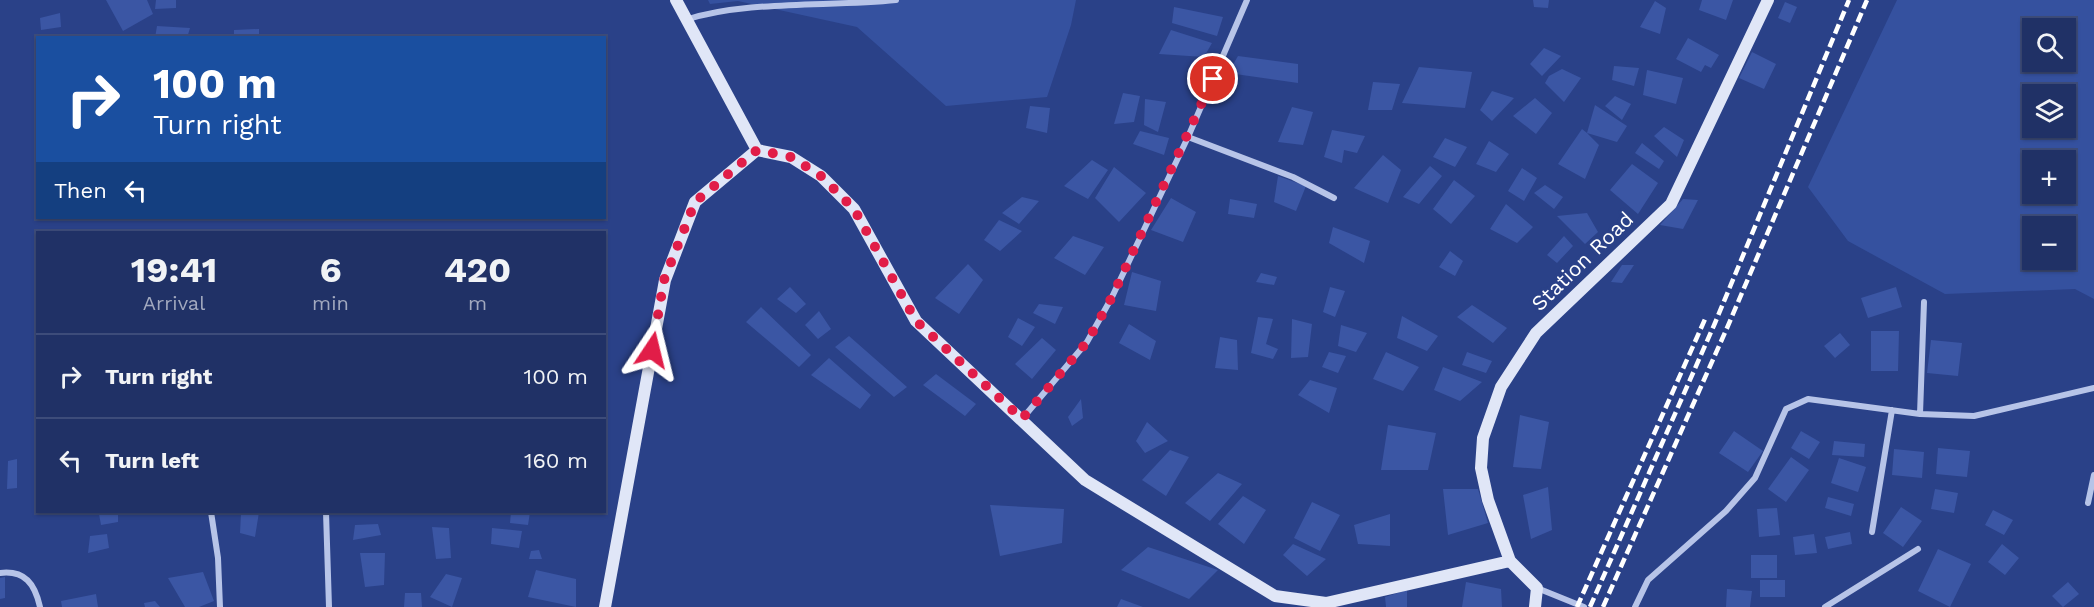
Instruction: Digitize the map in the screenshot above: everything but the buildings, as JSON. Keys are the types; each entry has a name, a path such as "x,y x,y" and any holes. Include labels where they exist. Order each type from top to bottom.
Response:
{"street":[{"path":"676,0 684,20 757,150 791,157 821,176 854,209 916,321 1085,480 1275,596 1326,603 1510,561 1537,588 1584,607"},
{"path":"684,20 713,10 854,5 896,0"},
{"path":"1022,419 1087,342 1112,297 1188,137 1247,0"},
{"name":"Station Road","path":"1510,561 1488,500 1481,468 1483,438 1501,387 1536,333 1671,204 1768,0"},
{"path":"1188,137 1293,177 1334,198"},
{"path":"605,607 664,280 695,202 757,150"},
{"path":"1920,414 1924,302"},
{"path":"1635,607 1648,580 1726,510 1755,478 1786,409 1808,399 1920,414 1974,416 2094,388"},
{"path":"1872,532 1892,410"},
{"path":"2088,503 2094,475"},
{"path":"211,513 218,558 220,607"},
{"path":"326,513 329,607"},
{"path":"1825,607 1918,549"},
{"path":"0,573 12,571 25,576 37,591 40,607"},
{"path":"1535,607 1537,588"}],"shaded area":[{"path":"708,0 1076,0 1071,25 1047,97 946,106 857,27 738,1 710,4"},
{"path":"1897,0 2094,0 2094,299 2075,289 1945,294 1848,241 1808,187"}],"railway":[{"path":"1590,607 1715,323 1849,0"},
{"path":"1603,607 1727,328 1867,0"},
{"path":"1577,607 1706,317"}],"route":[{"path":"652,350 664,280 695,202 757,150 791,157 821,176 854,209 916,321 1022,419 1087,342 1112,297 1213,79"}]}
